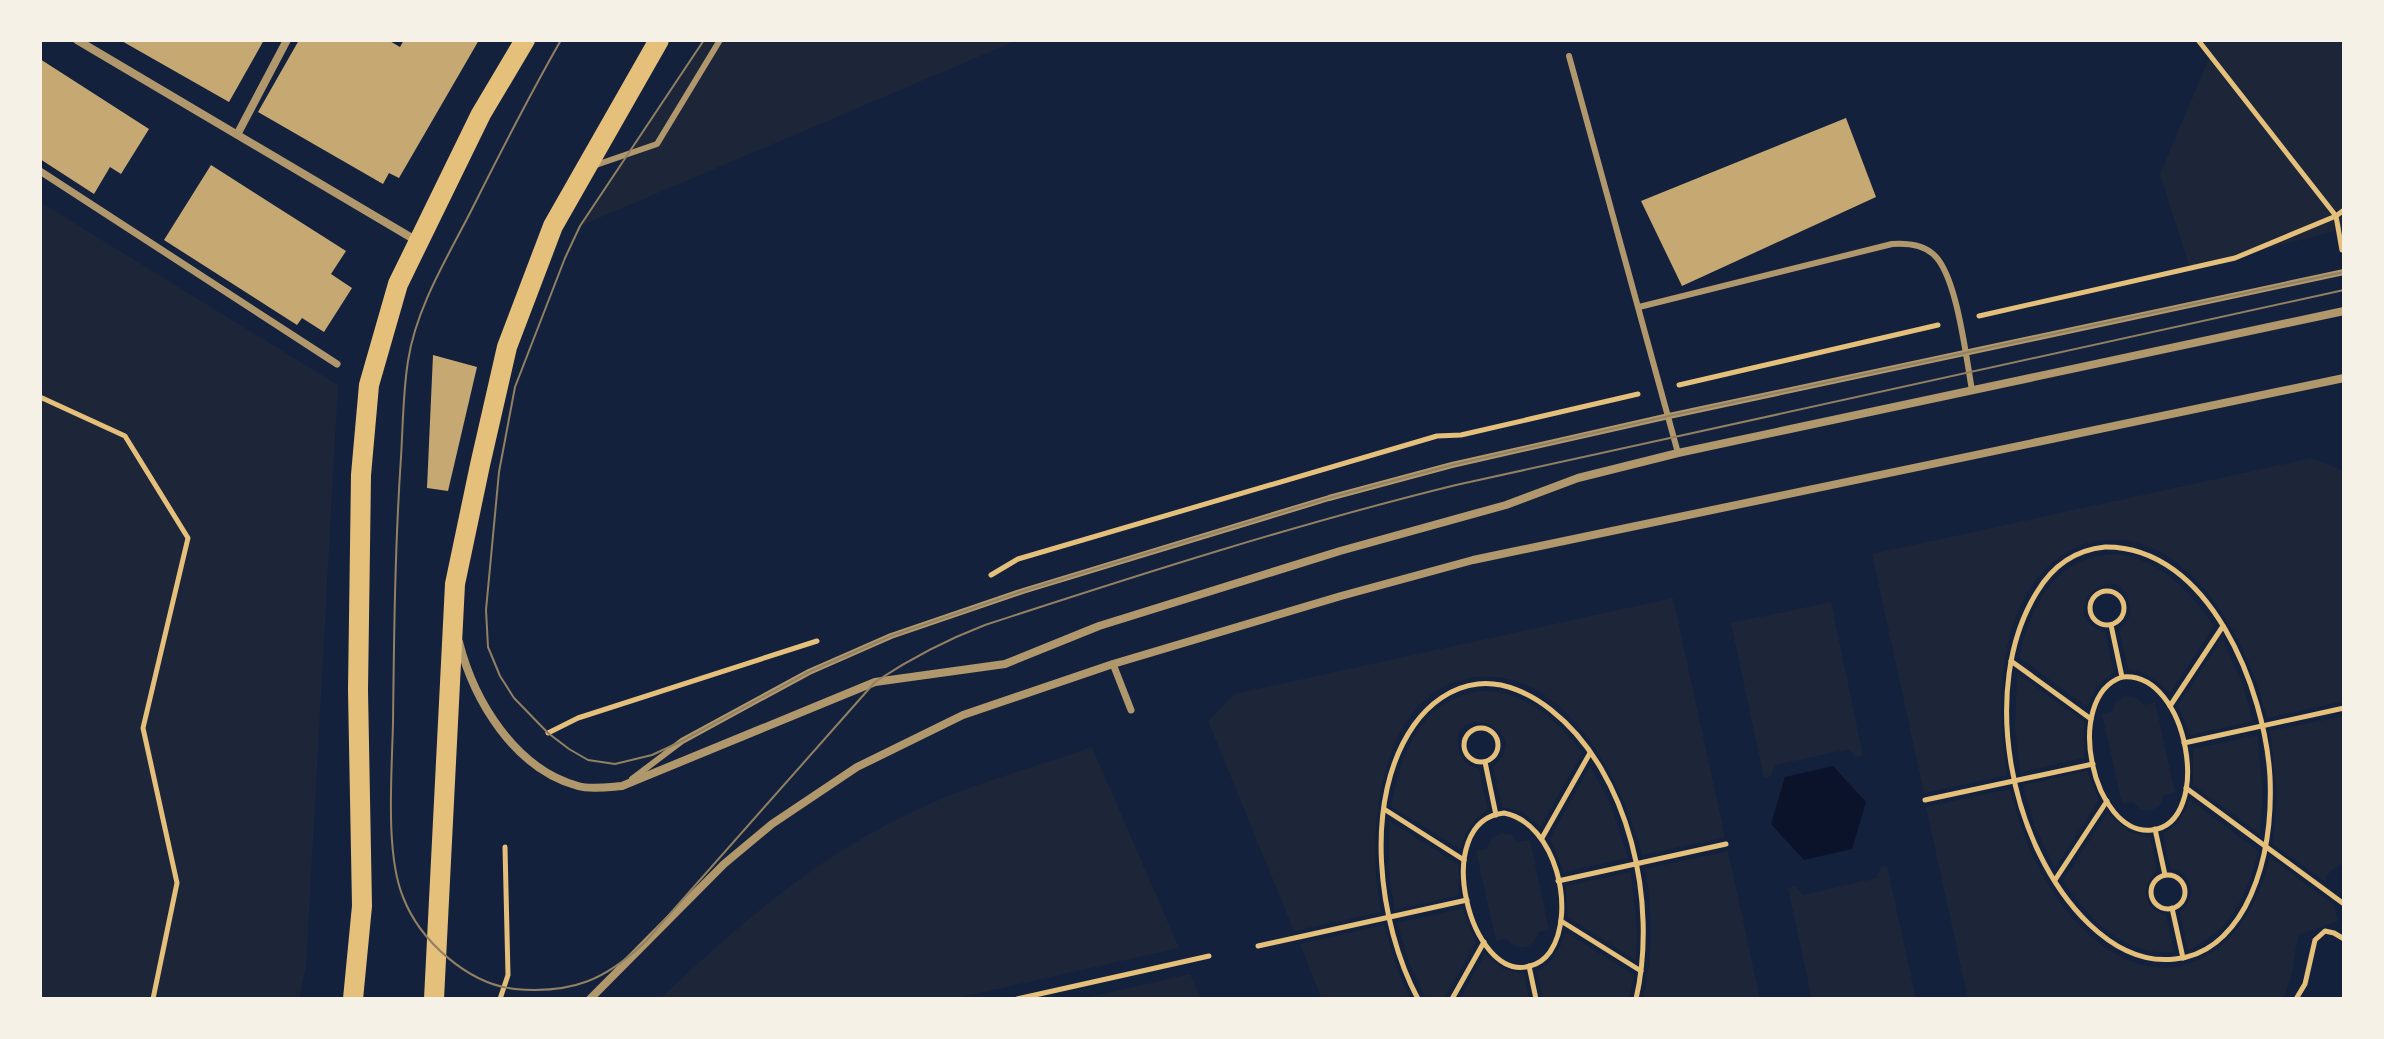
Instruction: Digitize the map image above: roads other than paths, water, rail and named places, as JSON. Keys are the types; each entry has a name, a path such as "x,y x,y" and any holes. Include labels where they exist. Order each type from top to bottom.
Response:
{"main road":[{"path":"353,999 362,906 358,690 361,475 369,385 390,308 418,241 481,114 525,40"},
{"path":"434,999 455,584 507,347 553,226 659,40"}],"street":[{"path":"77,40 418,241"},
{"path":"238,133 287,40"},
{"path":"40,171 337,364"},
{"path":"454,620 465,667 488,711 509,741 530,761 558,778 581,787 622,786 875,682 1005,664 1099,626 1340,551 1506,505 1578,478 1678,453 2344,311"},
{"path":"590,999 724,864 772,824 857,767 963,715 1113,664 1473,560 2344,378"},
{"path":"1113,664 1131,710"}],"lane":[{"path":"586,168 657,144 720,40"},
{"path":"1569,56 1678,453"},
{"path":"1639,307 1892,244 1921,246 1943,265 1948,279 1972,390"},
{"path":"622,786 682,741 809,672 891,636 1023,591 1384,482 1669,416 2344,272"}],"tram line":[{"path":"561,40 443,265 418,322 405,385 397,524 391,812 397,879 421,929 448,958 480,979 515,989 571,986 587,982 617,966 646,941 875,682 929,650 985,625 1278,533 1456,485 2344,290"},
{"path":"704,40 580,226 515,387 499,472 486,610 488,647 500,676 514,698 548,733 588,760 615,764 652,755 809,672 891,636 1023,591 1329,498 1452,465 1669,416 2344,272"}]}
